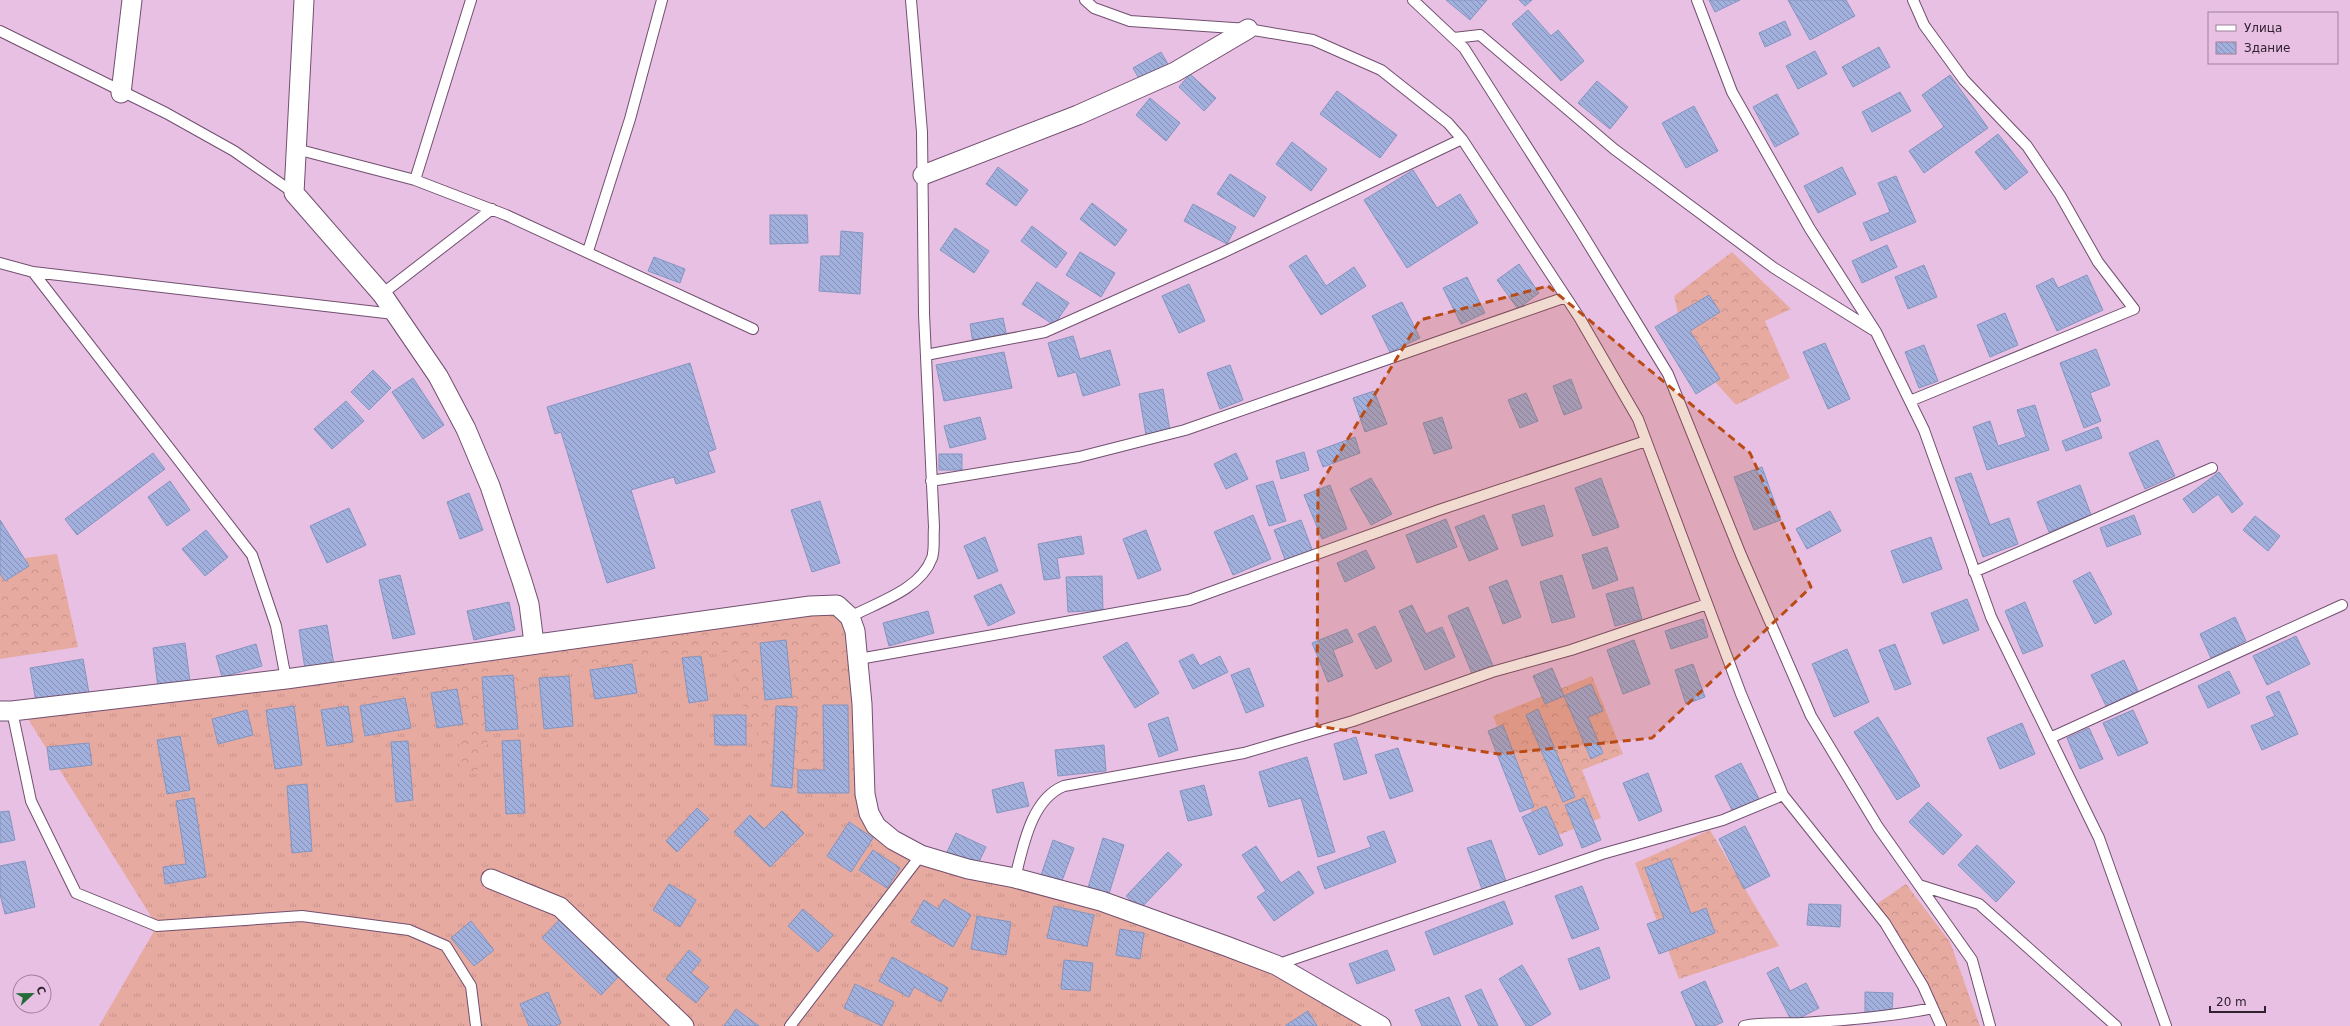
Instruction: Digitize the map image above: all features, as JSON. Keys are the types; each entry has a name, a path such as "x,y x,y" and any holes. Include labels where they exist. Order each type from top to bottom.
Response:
{"street":[{"path":"122,93 132,0"},
{"path":"304,0 294,192 382,294 394,314 438,376 466,429 490,486 529,604 534,643"},
{"path":"923,175 1085,112 1175,72 1248,29"},
{"path":"6,711 286,679 534,643 733,618 810,606 837,605 850,617 855,632 858,659 865,794 869,813 876,826 893,840 921,855 968,869 1015,878 1101,901 1276,965 1381,1026"},
{"path":"491,879 560,907 684,1026"}],"lane":[{"path":"415,180 471,0"},
{"path":"588,251 630,119 662,0"},
{"path":"850,617 915,582 926,570 932,556 934,527 926,355 922,132 911,0"},
{"path":"1085,0 1094,8 1130,21 1248,29 1313,40 1381,70 1448,123 1462,139 1566,297 1638,419 1707,604 1783,795 1886,923 1923,986 1941,1026"},
{"path":"1413,0 1454,38 1468,55 1578,227 1668,374 1741,555 1811,716 1878,827 1972,960 1990,1026"},
{"path":"1697,0 1732,92 1810,229 1876,332 1924,430 1991,617 2099,838 2166,1026"},
{"path":"1910,401 2134,309 2098,262 2060,195 2027,146 1964,80 1924,25 1912,0"},
{"path":"0,31 122,93 166,113 234,151 294,192"},
{"path":"1454,38 1480,35 1614,149 1774,268 1876,332"},
{"path":"926,355 1045,332 1222,253 1462,139"},
{"path":"296,149 415,180 492,209 588,251 753,330"},
{"path":"382,294 492,209"},
{"path":"0,263 33,272 394,314"},
{"path":"33,272 252,555 276,626 286,679"},
{"path":"931,481 1079,457 1185,430 1566,297"},
{"path":"858,659 1045,624 1119,613 1189,600 1439,510 1646,441"},
{"path":"1974,572 2212,468"},
{"path":"1015,878 1025,842 1038,809 1053,790 1064,786 1244,753 1352,721 1492,672 1571,650 1707,604"},
{"path":"2050,738 2342,605"},
{"path":"6,711 31,800 76,893 157,926 302,916 409,930 446,946 471,986 476,1026"},
{"path":"1276,965 1602,854 1723,820 1783,795"},
{"path":"790,1026 921,855"},
{"path":"1919,885 1979,904 2116,1026"},
{"path":"1744,1026 1755,1023 1781,1024 1889,1017 1932,1008"}],"highlighted area":[{"path":"1548,286 1750,453 1811,587 1652,738 1499,754 1317,726 1318,488 1420,320"}],"green space":[{"path":"1732,252 1791,309 1765,321 1790,378 1736,405 1706,372 1680,322 1674,296"},
{"path":"57,554 78,647 0,659 0,561"},
{"path":"810,608 847,618 866,793 895,840 1228,949 1373,1026 99,1026 157,926 28,719"},
{"path":"812,620 845,631 856,770 779,777 743,705 728,652 527,672 533,720 496,718 477,771 460,774 461,691 360,699 361,682 739,623"},
{"path":"1592,676 1623,754 1582,770 1601,818 1543,841 1493,716"},
{"path":"1710,830 1779,946 1679,979 1635,863"},
{"path":"1906,884 1950,942 1980,1026 1941,1026 1872,907"}],"building":[{"path":"1446,0 1487,0 1470,20"},
{"path":"1519,0 1532,0 1525,6"},
{"path":"1709,0 1740,0 1715,12"},
{"path":"1788,0 1846,0 1855,16 1810,40"},
{"path":"1528,10 1551,36 1558,30 1584,61 1561,81 1512,24"},
{"path":"1785,21 1791,35 1765,47 1759,33"},
{"path":"1879,47 1890,67 1853,87 1842,67"},
{"path":"1815,51 1827,74 1798,89 1786,66"},
{"path":"1161,52 1169,66 1141,82 1133,68"},
{"path":"1190,74 1216,98 1204,111 1179,87"},
{"path":"1950,75 1988,128 1924,173 1909,151 1944,127 1922,95"},
{"path":"1597,81 1628,107 1610,129 1578,103"},
{"path":"1337,91 1397,135 1380,158 1320,114"},
{"path":"1900,92 1911,111 1872,132 1862,112"},
{"path":"1777,94 1799,134 1775,147 1753,107"},
{"path":"1150,98 1180,123 1166,141 1136,115"},
{"path":"1694,106 1718,151 1686,168 1662,123"},
{"path":"1998,134 2028,172 2005,190 1975,152"},
{"path":"1292,142 1327,169 1311,191 1276,164"},
{"path":"998,167 1028,190 1016,206 986,184"},
{"path":"1842,167 1856,194 1818,213 1804,186"},
{"path":"1413,170 1437,208 1460,194 1478,223 1407,268 1364,200"},
{"path":"1230,174 1266,197 1254,217 1217,194"},
{"path":"1896,176 1916,222 1871,241 1863,223 1890,212 1878,183"},
{"path":"1092,203 1127,230 1115,246 1080,219"},
{"path":"1193,204 1236,227 1227,244 1184,221"},
{"path":"770,215 807,215 808,243 770,244"},
{"path":"1032,226 1067,253 1056,268 1021,241"},
{"path":"955,228 989,251 974,273 940,250"},
{"path":"841,231 863,233 860,294 819,291 821,256 840,256"},
{"path":"1887,245 1897,267 1862,283 1852,261"},
{"path":"1080,252 1115,273 1101,297 1066,275"},
{"path":"1306,255 1326,286 1354,267 1366,286 1321,315 1289,266"},
{"path":"654,257 685,269 680,283 648,271"},
{"path":"1519,264 1539,293 1518,309 1497,280"},
{"path":"1924,265 1937,297 1908,309 1895,277"},
{"path":"2087,275 2103,310 2057,331 2036,286 2053,278 2058,288"},
{"path":"1467,277 1485,313 1461,324 1443,288"},
{"path":"1037,282 1069,303 1054,325 1022,304"},
{"path":"1189,284 1205,321 1179,333 1162,296"},
{"path":"1709,295 1720,312 1690,331 1720,379 1696,394 1655,327"},
{"path":"1402,302 1420,338 1390,352 1372,316"},
{"path":"2005,313 2018,345 1990,357 1977,325"},
{"path":"1003,318 1007,337 973,343 970,324"},
{"path":"1073,336 1080,359 1110,350 1120,385 1083,396 1076,372 1058,377 1048,343"},
{"path":"1825,343 1850,399 1828,409 1803,352"},
{"path":"1924,345 1938,381 1919,388 1905,352"},
{"path":"2096,349 2110,385 2090,393 2101,421 2084,428 2060,363"},
{"path":"1004,352 1012,388 944,401 936,365"},
{"path":"690,363 716,449 708,452 715,472 676,484 674,477 631,490 655,568 607,583 561,432 555,434 547,407"},
{"path":"1230,365 1243,400 1220,409 1207,373"},
{"path":"373,370 391,388 369,410 351,392"},
{"path":"413,378 444,425 423,439 392,392"},
{"path":"1571,379 1582,408 1564,415 1553,386"},
{"path":"1163,389 1170,431 1146,435 1139,394"},
{"path":"1374,391 1387,424 1365,432 1353,398"},
{"path":"1526,393 1538,421 1520,428 1508,400"},
{"path":"346,401 364,421 332,449 314,429"},
{"path":"2035,405 2049,450 1987,470 1973,427 1990,421 1998,446 2026,437 2017,410"},
{"path":"980,417 986,439 950,448 944,426"},
{"path":"1442,417 1452,448 1434,454 1423,423"},
{"path":"2098,427 2102,438 2066,451 2062,441"},
{"path":"1355,437 1360,453 1323,467 1317,451"},
{"path":"2158,440 2175,476 2145,489 2129,453"},
{"path":"1304,452 1309,470 1281,479 1276,461"},
{"path":"153,453 165,469 77,535 65,519"},
{"path":"1236,453 1248,479 1226,489 1214,464"},
{"path":"939,454 962,454 962,470 939,470"},
{"path":"1762,467 1781,520 1754,530 1734,477"},
{"path":"2219,472 2243,504 2232,513 2218,494 2193,513 2183,499"},
{"path":"1971,473 1990,525 2009,518 2018,544 1983,557 1955,478"},
{"path":"1371,478 1392,514 1371,525 1350,489"},
{"path":"1601,478 1619,527 1593,536 1575,488"},
{"path":"170,481 190,510 167,526 148,497"},
{"path":"1273,481 1286,521 1269,526 1256,486"},
{"path":"1330,485 1347,529 1322,539 1304,495"},
{"path":"2080,485 2091,515 2049,532 2037,502"},
{"path":"469,493 483,530 460,539 447,502"},
{"path":"820,501 840,563 812,572 791,510"},
{"path":"1544,505 1553,536 1522,546 1512,515"},
{"path":"349,508 366,545 327,563 310,526"},
{"path":"1830,511 1841,531 1807,549 1796,529"},
{"path":"1253,515 1271,559 1233,575 1214,532"},
{"path":"1484,515 1498,549 1469,561 1455,527"},
{"path":"2134,515 2141,534 2107,547 2100,528"},
{"path":"2255,516 2280,536 2268,551 2243,530"},
{"path":"1446,519 1457,547 1417,563 1406,535"},
{"path":"0,520 29,566 5,581 0,574"},
{"path":"1301,520 1313,552 1286,562 1274,530"},
{"path":"206,530 228,557 205,576 182,549"},
{"path":"1146,530 1161,570 1138,579 1123,539"},
{"path":"1081,536 1084,554 1057,558 1060,578 1044,580 1038,544"},
{"path":"985,537 998,571 978,579 964,546"},
{"path":"1931,537 1942,569 1903,583 1891,551"},
{"path":"1607,547 1618,580 1593,589 1582,555"},
{"path":"1366,550 1375,568 1345,582 1337,563"},
{"path":"2090,572 2112,614 2095,624 2073,581"},
{"path":"400,575 415,634 393,639 379,580"},
{"path":"1562,575 1575,617 1552,623 1540,582"},
{"path":"1102,576 1103,610 1068,612 1066,577"},
{"path":"1507,580 1521,617 1503,624 1489,587"},
{"path":"1001,584 1015,613 988,626 974,596"},
{"path":"1633,587 1642,619 1615,626 1606,594"},
{"path":"1967,599 1979,630 1943,644 1931,613"},
{"path":"509,602 515,630 474,640 467,611"},
{"path":"2025,602 2043,646 2023,654 2005,611"},
{"path":"1412,605 1426,634 1442,627 1455,657 1425,670 1399,611"},
{"path":"1468,607 1494,668 1473,676 1448,616"},
{"path":"928,611 934,633 889,646 883,623"},
{"path":"2235,617 2246,641 2211,658 2200,634"},
{"path":"1703,619 1708,637 1671,649 1665,631"},
{"path":"327,625 334,665 305,669 299,630"},
{"path":"1375,626 1392,661 1376,669 1358,634"},
{"path":"1347,629 1353,642 1333,650 1343,676 1328,682 1312,643"},
{"path":"2296,636 2310,664 2267,685 2253,656"},
{"path":"786,640 792,697 765,700 760,643"},
{"path":"1634,640 1650,684 1623,694 1607,650"},
{"path":"1127,642 1159,693 1135,708 1103,657"},
{"path":"185,643 190,682 158,687 153,648"},
{"path":"256,644 262,666 222,677 216,656"},
{"path":"1895,644 1911,684 1895,690 1879,650"},
{"path":"1847,649 1869,702 1834,717 1812,664"},
{"path":"1193,654 1200,666 1220,656 1228,672 1193,689 1179,661"},
{"path":"701,656 708,700 689,703 682,658"},
{"path":"83,659 89,693 36,702 30,668"},
{"path":"2124,660 2138,691 2106,706 2091,675"},
{"path":"632,664 637,693 595,699 590,670"},
{"path":"1693,664 1705,697 1686,704 1675,670"},
{"path":"1249,668 1264,706 1246,713 1231,675"},
{"path":"1552,668 1564,696 1545,704 1533,676"},
{"path":"2229,671 2240,693 2208,708 2198,686"},
{"path":"513,675 518,729 486,731 482,677"},
{"path":"569,676 573,726 544,729 539,678"},
{"path":"1591,684 1603,711 1588,717 1603,753 1591,759 1564,696"},
{"path":"457,689 463,724 437,728 431,693"},
{"path":"2279,691 2298,734 2262,750 2251,726 2275,716 2266,697"},
{"path":"405,698 411,728 365,736 360,706"},
{"path":"823,705 848,705 849,793 798,793 798,770 824,770"},
{"path":"294,706 302,765 275,769 266,710"},
{"path":"348,706 353,742 327,746 321,710"},
{"path":"776,706 797,707 792,788 772,786"},
{"path":"1538,709 1575,797 1563,802 1526,715"},
{"path":"247,710 253,735 218,744 212,719"},
{"path":"2133,710 2148,743 2118,756 2103,723"},
{"path":"714,715 746,715 746,745 715,745"},
{"path":"1168,717 1178,750 1159,757 1148,724"},
{"path":"1878,717 1920,786 1897,800 1854,732"},
{"path":"2022,723 2035,754 2000,769 1987,738"},
{"path":"1503,725 1534,807 1520,812 1488,731"},
{"path":"2089,728 2103,759 2080,769 2067,738"},
{"path":"180,736 190,790 167,794 157,740"},
{"path":"1356,737 1367,773 1344,780 1334,744"},
{"path":"520,740 525,813 506,814 502,741"},
{"path":"408,741 413,800 396,802 391,742"},
{"path":"89,743 92,765 50,770 47,747"},
{"path":"1104,745 1106,771 1058,776 1055,750"},
{"path":"1398,748 1413,791 1390,799 1375,755"},
{"path":"1307,757 1335,852 1318,857 1301,798 1269,807 1259,772"},
{"path":"1741,763 1759,799 1733,812 1715,776"},
{"path":"1648,773 1662,811 1639,821 1623,783"},
{"path":"1023,782 1029,806 997,813 992,790"},
{"path":"307,784 312,851 292,853 287,786"},
{"path":"1204,785 1212,815 1188,821 1180,791"},
{"path":"194,798 206,877 165,884 163,867 186,864 176,801"},
{"path":"1584,798 1601,840 1582,848 1565,805"},
{"path":"1928,802 1962,835 1943,855 1909,822"},
{"path":"1546,806 1563,845 1539,855 1522,817"},
{"path":"697,808 709,819 677,852 666,841"},
{"path":"9,811 15,840 0,843 0,812"},
{"path":"782,811 804,833 770,867 734,832 750,815 764,829"},
{"path":"849,822 873,838 851,872 827,856"},
{"path":"1745,826 1770,876 1744,889 1719,839"},
{"path":"1384,831 1396,862 1325,889 1317,867 1371,847 1367,837"},
{"path":"956,833 986,847 977,866 947,852"},
{"path":"1103,838 1124,845 1108,897 1087,891"},
{"path":"1053,840 1074,848 1059,889 1039,881"},
{"path":"1491,840 1506,881 1482,889 1467,848"},
{"path":"1977,845 2015,882 1996,902 1958,865"},
{"path":"1256,846 1281,883 1299,871 1314,893 1274,921 1257,897 1266,891 1242,855"},
{"path":"873,850 900,868 887,888 859,870"},
{"path":"1168,852 1182,865 1140,909 1126,896"},
{"path":"1670,858 1691,914 1706,908 1715,933 1659,954 1647,924 1664,918 1645,868"},
{"path":"25,861 35,907 5,914 0,894 0,866"},
{"path":"669,884 696,900 680,927 653,910"},
{"path":"1582,886 1599,929 1572,939 1555,896"},
{"path":"944,899 971,915 953,947 911,922 924,900 938,909"},
{"path":"1504,901 1513,924 1434,955 1425,932"},
{"path":"1809,904 1841,905 1840,927 1807,925"},
{"path":"1054,906 1094,915 1087,946 1047,938"},
{"path":"803,909 833,935 818,952 788,926"},
{"path":"563,916 622,973 601,995 542,938"},
{"path":"977,916 1011,922 1006,955 971,949"},
{"path":"471,921 494,950 474,966 451,938"},
{"path":"1120,929 1144,933 1140,959 1116,955"},
{"path":"1599,947 1610,978 1580,990 1568,959"},
{"path":"689,950 701,960 691,973 709,987 696,1003 666,979"},
{"path":"1387,950 1395,970 1357,984 1349,964"},
{"path":"892,957 948,988 941,1002 914,987 909,997 879,981"},
{"path":"1064,960 1093,963 1090,991 1061,989"},
{"path":"1522,965 1551,1014 1531,1026 1526,1026 1499,979"},
{"path":"1778,967 1790,991 1806,983 1819,1008 1792,1022 1767,973"},
{"path":"1705,981 1723,1022 1714,1026 1696,1026 1681,992"},
{"path":"855,984 894,1002 882,1026 844,1008"},
{"path":"1481,989 1498,1026 1479,1026 1465,996"},
{"path":"548,992 561,1023 555,1026 529,1026 520,1004"},
{"path":"1865,992 1893,993 1892,1012 1865,1012"},
{"path":"1449,997 1461,1026 1422,1026 1415,1010"},
{"path":"736,1009 759,1026 724,1026"},
{"path":"1308,1011 1317,1026 1286,1026 1286,1025"}]}
